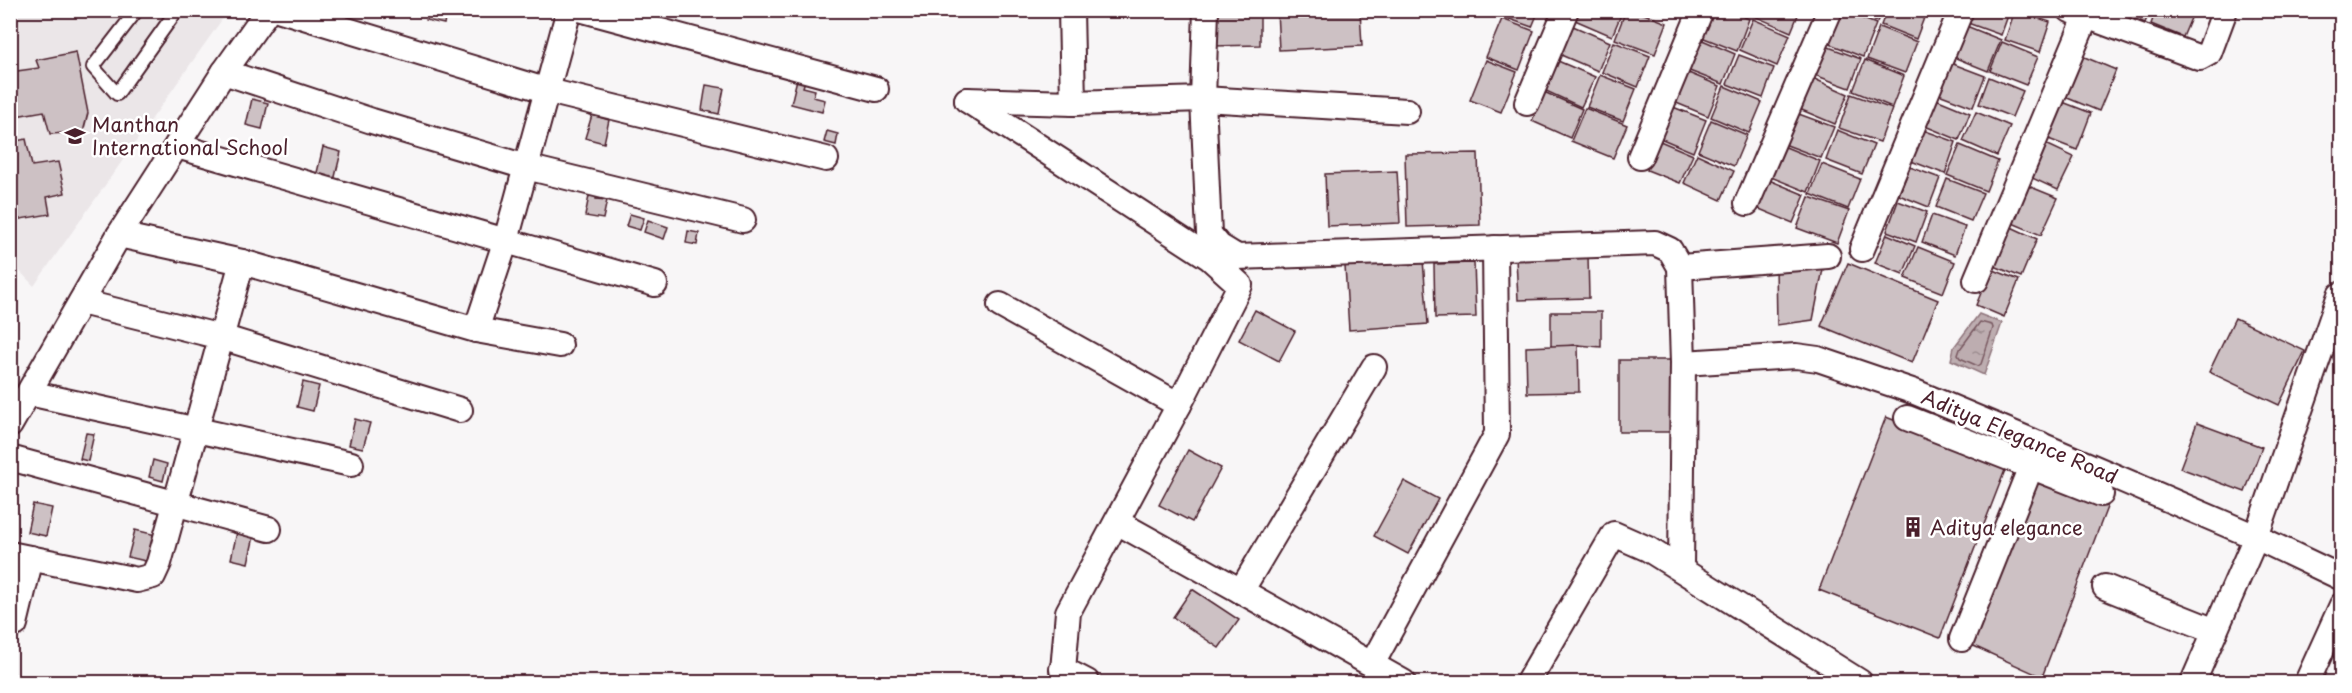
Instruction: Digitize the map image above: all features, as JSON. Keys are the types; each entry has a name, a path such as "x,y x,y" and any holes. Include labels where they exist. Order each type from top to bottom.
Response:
{"street":[{"path":"10,426 119,235 224,72 267,10"},
{"path":"280,10 548,91 826,159"},
{"path":"476,330 506,240 569,10"},
{"path":"583,10 876,89"},
{"path":"1071,10 1073,103"},
{"path":"1206,10 1203,99 1209,234 1219,246 1237,256 1655,243 1670,250 1680,267 1683,363 1681,569"},
{"path":"1527,103 1566,10"},
{"path":"1640,157 1701,10"},
{"path":"1747,203 1830,10"},
{"path":"1862,249 1961,10"},
{"path":"1976,280 2082,13 2200,58 2209,53 2225,10"},
{"path":"224,72 372,121 526,167 743,220"},
{"path":"1087,682 1062,676 1068,612 1179,405 1240,285 1210,258 967,100 1073,103 1203,99 1407,111"},
{"path":"177,146 655,284"},
{"path":"119,235 242,262 476,330 560,345"},
{"path":"1372,664 1497,434 1495,248"},
{"path":"1680,267 1828,256"},
{"path":"10,625 15,624 21,556 137,580 153,576 176,504 242,262"},
{"path":"2193,682 2256,537 2341,294"},
{"path":"81,302 221,337 460,410"},
{"path":"1000,304 1179,405"},
{"name":"Aditya Elegance Road","path":"1683,363 1796,356 1818,359 1915,392 2256,537 2342,578"},
{"path":"1241,591 1374,367"},
{"path":"29,393 351,464"},
{"path":"1907,418 2101,494"},
{"path":"1962,639 2034,442"},
{"path":"10,458 269,528"},
{"path":"1117,522 1403,682"},
{"path":"1531,682 1614,534 1648,549 1860,682"},
{"path":"2105,586 2215,631"},
{"path":"2307,682 2342,605"}],"lane":[{"path":"137,10 93,67 117,94 177,10"}],"shaded area":[{"name":"Manthan International School","path":"10,11 228,11 34,286 11,262"}],"water":[{"path":"1979,314 2002,323 1984,375 1951,360 1954,347"}],"building":[{"path":"428,10 447,10 444,24 426,20"},
{"path":"1212,10 1260,10 1260,45 1212,46"},
{"path":"1277,10 1360,10 1362,46 1279,50"},
{"path":"1506,10 1539,10 1532,27 1504,17"},
{"path":"1579,10 1623,10 1612,36 1575,20"},
{"path":"1626,10 1634,10 1667,23 1655,54 1615,39"},
{"path":"1710,10 1728,10 1749,19 1737,51 1699,36"},
{"path":"1757,10 1800,10 1791,32 1754,16"},
{"path":"1841,10 1876,24 1863,57 1825,42"},
{"path":"1851,10 1882,10 1877,22"},
{"path":"1887,10 1927,10 1916,39 1881,25"},
{"path":"1969,10 2010,10 2001,35 1965,22"},
{"path":"2015,10 2050,22 2040,52 2005,40"},
{"path":"2116,10 2150,10 2145,23"},
{"path":"2156,10 2194,11 2183,37 2151,24"},
{"path":"1502,19 1534,31 1519,70 1486,57"},
{"path":"1753,19 1790,35 1777,66 1740,50"},
{"path":"1964,25 2001,40 1988,71 1951,56"},
{"path":"1573,26 1610,42 1598,71 1561,55"},
{"path":"1879,27 1917,42 1905,73 1867,59"},
{"path":"1700,39 1735,54 1723,84 1687,70"},
{"path":"1614,42 1650,56 1638,87 1602,72"},
{"path":"2002,42 2038,57 2026,85 1990,71"},
{"path":"1823,45 1861,59 1850,88 1812,74"},
{"path":"76,52 88,113 83,132 50,134 44,111 10,117 10,72 39,68 36,60"},
{"path":"1739,55 1774,68 1763,98 1727,84"},
{"path":"2082,56 2116,70 2099,111 2065,97"},
{"path":"1486,60 1517,72 1501,112 1470,100"},
{"path":"1865,60 1904,76 1892,107 1853,91"},
{"path":"1558,61 1595,77 1581,107 1544,90"},
{"path":"1948,62 1985,76 1973,107 1936,93"},
{"path":"1686,72 1720,86 1708,116 1674,102"},
{"path":"1600,75 1636,89 1623,121 1587,107"},
{"path":"1810,77 1848,94 1835,124 1797,108"},
{"path":"1989,77 2023,91 2012,117 1979,104"},
{"path":"797,79 805,81 803,87 815,90 813,97 825,100 822,112 791,104"},
{"path":"706,85 724,88 719,114 702,110"},
{"path":"1724,86 1762,102 1749,133 1711,117"},
{"path":"1544,92 1582,109 1570,138 1532,121"},
{"path":"1851,94 1892,109 1880,142 1839,128"},
{"path":"252,99 268,103 262,129 246,125"},
{"path":"1936,99 1970,113 1959,140 1925,126"},
{"path":"2060,101 2091,113 2077,150 2046,138"},
{"path":"1673,107 1706,120 1693,152 1660,138"},
{"path":"1585,108 1627,125 1613,158 1571,141"},
{"path":"1976,112 2010,126 1997,156 1963,141"},
{"path":"1796,113 1834,127 1821,158 1784,144"},
{"path":"592,115 609,120 604,143 585,138"},
{"path":"1711,120 1747,135 1734,166 1698,151"},
{"path":"1837,130 1874,145 1862,174 1826,160"},
{"path":"1923,130 1956,142 1945,174 1911,161"},
{"path":"827,131 838,134 836,145 824,142"},
{"path":"26,139 32,166 58,162 65,193 47,197 50,214 15,220 10,204 10,142"},
{"path":"1660,141 1693,155 1680,183 1647,170"},
{"path":"2046,144 2074,157 2058,190 2030,177"},
{"path":"1960,145 1998,161 1986,191 1947,175"},
{"path":"1783,146 1820,161 1808,192 1771,177"},
{"path":"323,147 341,152 334,181 316,177"},
{"path":"1478,153 1480,225 1407,227 1405,154"},
{"path":"1697,154 1734,171 1721,200 1684,183"},
{"path":"1822,164 1860,179 1848,209 1810,194"},
{"path":"1910,167 1940,178 1929,207 1899,195"},
{"path":"1397,171 1400,223 1327,226 1325,174"},
{"path":"1947,179 1983,193 1971,221 1936,207"},
{"path":"1769,180 1805,195 1793,223 1757,208"},
{"path":"2026,185 2058,198 2041,235 2010,222"},
{"path":"590,191 597,192 596,199 607,200 603,219 585,216"},
{"path":"1809,197 1849,211 1837,243 1797,228"},
{"path":"1898,201 1927,212 1916,242 1887,231"},
{"path":"630,214 644,218 640,230 626,226"},
{"path":"1932,215 1965,227 1955,255 1922,242"},
{"path":"648,220 668,227 664,239 644,232"},
{"path":"2009,226 2037,239 2021,277 1992,265"},
{"path":"688,231 699,233 697,245 686,243"},
{"path":"1887,234 1915,246 1903,274 1875,263"},
{"path":"1918,247 1955,262 1943,293 1905,278"},
{"path":"1588,255 1589,298 1518,300 1516,258"},
{"path":"1423,260 1428,324 1349,330 1345,266"},
{"path":"1474,263 1476,317 1435,318 1434,264"},
{"path":"1848,263 1938,300 1912,363 1821,326"},
{"path":"1776,264 1824,264 1813,320 1777,325"},
{"path":"1991,269 2019,280 2004,317 1976,305"},
{"path":"1255,310 1295,331 1279,361 1239,340"},
{"path":"1551,312 1601,312 1601,347 1578,345 1551,347"},
{"path":"2235,318 2305,351 2279,405 2209,372"},
{"path":"1578,345 1579,392 1527,393 1526,347"},
{"path":"1619,360 1670,360 1670,432 1619,432"},
{"path":"303,382 319,386 313,411 297,407"},
{"name":"Aditya elegance","path":"1886,417 2007,465 1940,638 1819,590"},
{"path":"355,419 370,423 363,448 349,445"},
{"path":"2197,423 2262,447 2245,492 2180,468"},
{"path":"86,433 94,434 88,461 80,459"},
{"path":"1188,450 1221,468 1192,522 1159,505"},
{"path":"153,460 167,464 163,481 149,477"},
{"path":"2033,472 2109,502 2042,677 1967,643"},
{"path":"1404,481 1438,499 1408,554 1374,536"},
{"path":"33,504 52,508 46,536 27,532"},
{"path":"135,530 156,535 150,562 128,557"},
{"path":"237,532 254,536 248,563 231,559"},
{"path":"1192,589 1239,620 1219,648 1173,617"}],"place":[{"name":"Manthan International School","path":"75,136"},
{"name":"Aditya elegance","path":"1913,527"}]}
